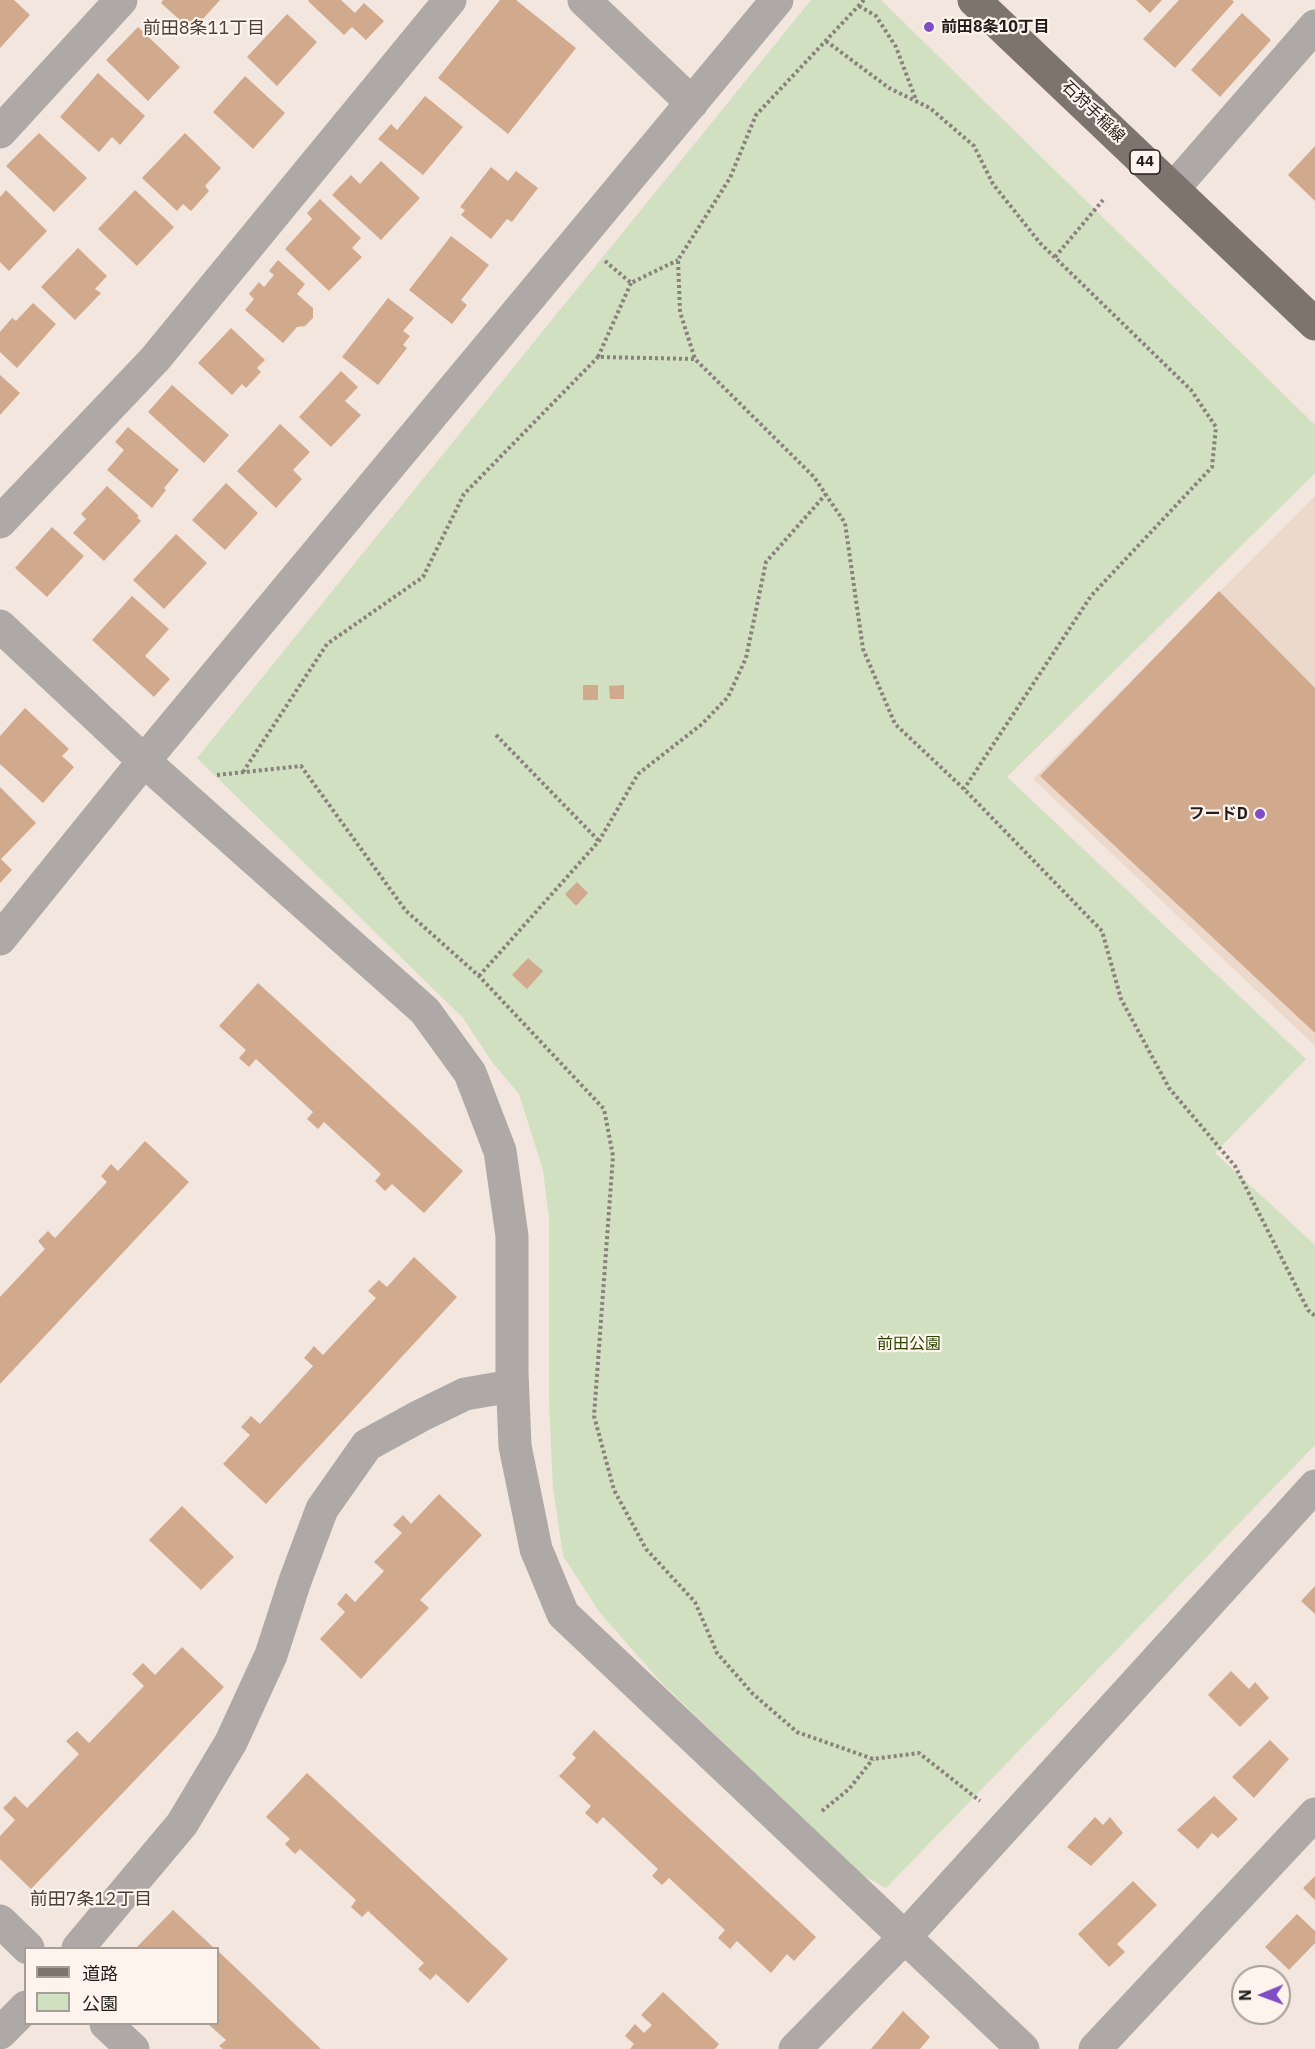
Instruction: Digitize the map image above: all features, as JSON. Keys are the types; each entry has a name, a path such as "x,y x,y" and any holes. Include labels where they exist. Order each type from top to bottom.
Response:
{"main road":[{"name":"石狩手稲線","path":"989,5 1173,189 1315,324"}],"street":[{"path":"0,132 121,0"},
{"path":"0,522 155,359 450,0"},
{"path":"584,0 692,103"},
{"path":"0,939 144,761 777,0"},
{"path":"1173,189 1315,26"},
{"path":"0,626 144,761 425,1011 470,1073 500,1151 512,1236 512,1386 515,1446 536,1549 563,1614 1023,2049"},
{"path":"79,1947 182,1824 231,1742 271,1655 322,1509 367,1445 465,1394 512,1386"},
{"path":"795,2049 904,1938 1315,1486"},
{"path":"1095,2049 1315,1814"},
{"path":"0,1921 27,1947"},
{"path":"0,2033 24,2009"},
{"path":"107,2025 133,2049"}],"path":[{"path":"243,772 327,644 423,577 464,494 598,357 631,284 678,260 730,178 756,114 864,0"},
{"path":"859,6 876,16 896,46 916,102"},
{"path":"826,41 889,88 930,108 974,146 993,184 1040,243 1191,390 1216,428 1212,467 1091,596 964,789"},
{"path":"1055,257 1103,200"},
{"path":"601,258 631,284"},
{"path":"678,260 680,312 695,359 814,477 845,523 863,649 895,724 964,789 1102,932 1121,999 1169,1088 1235,1167 1308,1310 1315,1316"},
{"path":"598,357 695,359"},
{"path":"479,976 599,841 638,774 702,724 728,697 746,658 766,562 826,494"},
{"path":"496,735 599,841"},
{"path":"215,776 301,766 406,911 479,976 604,1109 612,1156 594,1416 614,1490 646,1550 695,1602 717,1653 753,1694 797,1732 873,1759 919,1754 984,1805"},
{"path":"821,1812 849,1789 873,1759"}],"shaded area":[{"path":"1315,496 1315,1046 1033,779"}],"green space":[{"name":"前田公園","path":"811,0 881,0 1315,425 1315,473 1007,777 1306,1059 1215,1153 1315,1245 1315,1445 886,1888 855,1871 661,1682 600,1613 563,1556 553,1488 549,1401 549,1218 543,1170 519,1094 492,1062 463,1018 197,758"}],"building":[{"path":"0,0 14,0 30,15 0,48"},
{"path":"163,0 220,0 192,31 161,3"},
{"path":"309,0 341,0 355,13 364,3 384,21 366,40 352,27 344,35"},
{"path":"500,0 516,0 576,48 508,134 438,78"},
{"path":"1136,0 1162,0 1150,13"},
{"path":"1179,0 1232,0 1234,2 1175,68 1143,39"},
{"path":"1242,13 1271,40 1220,97 1191,70"},
{"path":"287,14 317,42 277,86 247,57"},
{"path":"138,27 180,67 148,101 106,60"},
{"path":"98,73 145,116 120,145 112,137 99,152 60,117"},
{"path":"245,76 285,113 253,149 213,112"},
{"path":"425,96 463,127 423,175 378,139 391,124 397,130"},
{"path":"39,133 87,178 54,212 6,166"},
{"path":"185,133 221,168 205,186 209,191 191,211 183,204 177,211 142,178"},
{"path":"1315,146 1315,201 1288,175"},
{"path":"381,161 420,198 381,240 332,195 351,175 360,184"},
{"path":"491,167 508,181 516,171 538,188 512,222 507,219 491,239 461,215 465,210 460,207"},
{"path":"6,190 47,231 9,271 0,262 0,197"},
{"path":"135,190 174,227 137,266 98,229"},
{"path":"320,199 361,238 352,248 362,257 329,291 285,249 312,219 307,213"},
{"path":"451,236 489,265 461,300 467,305 452,324 409,290"},
{"path":"78,248 107,276 95,289 101,293 75,320 41,287"},
{"path":"278,260 305,284 297,294 313,308 313,318 305,326 297,327 283,343 245,310 254,299 249,294 259,282 264,287 274,275 269,271"},
{"path":"388,298 414,318 403,331 410,336 403,345 407,348 378,385 342,357"},
{"path":"33,303 56,324 17,368 0,352 0,332 12,318 16,321"},
{"path":"231,328 265,360 257,368 261,372 246,388 242,384 232,395 198,363"},
{"path":"341,371 358,387 345,401 361,415 331,447 299,417"},
{"path":"0,375 20,393 0,415"},
{"path":"172,385 229,435 204,463 148,412"},
{"path":"280,424 310,452 293,470 302,479 276,508 237,471"},
{"path":"128,427 179,470 164,488 166,490 152,508 107,470 124,450 115,442"},
{"path":"226,483 258,513 225,550 192,520"},
{"path":"107,486 139,516 137,517 141,521 104,561 73,533 86,519 81,514"},
{"path":"52,527 84,556 47,597 15,568"},
{"path":"176,534 207,563 164,609 133,580"},
{"path":"1219,591 1315,688 1315,1033 1040,776"},
{"path":"132,596 169,629 145,656 170,679 154,697 92,640"},
{"path":"583,685 598,685 598,700 583,700"},
{"path":"624,685 624,699 610,699 609,686"},
{"path":"25,708 69,749 62,756 74,767 43,803 0,764 0,736"},
{"path":"0,787 36,823 1,859 12,870 0,883"},
{"path":"577,882 588,893 576,906 565,894"},
{"path":"528,958 543,971 527,989 512,975"},
{"path":"258,983 463,1171 424,1213 392,1184 385,1191 375,1181 381,1174 324,1122 318,1129 307,1119 313,1112 256,1059 249,1067 239,1058 246,1050 219,1026"},
{"path":"145,1141 189,1182 0,1384 0,1297 45,1249 38,1241 48,1231 55,1238 107,1182 101,1176 111,1164 118,1171"},
{"path":"414,1257 457,1297 266,1504 223,1464 250,1435 241,1427 251,1416 260,1424 313,1366 304,1358 314,1346 323,1355 376,1298 368,1291 379,1280 387,1287"},
{"path":"439,1494 482,1535 420,1600 429,1608 361,1679 320,1639 345,1612 337,1604 346,1593 355,1602 384,1571 374,1562 402,1533 393,1525 403,1515 411,1524"},
{"path":"182,1506 234,1557 201,1590 149,1540"},
{"path":"1315,1586 1315,1614 1301,1601"},
{"path":"182,1647 224,1687 31,1889 0,1859 0,1836 15,1820 3,1808 15,1796 27,1808 79,1754 66,1741 77,1731 89,1743 144,1686 132,1674 143,1663 155,1675"},
{"path":"1231,1671 1249,1689 1255,1682 1269,1698 1240,1727 1208,1695"},
{"path":"594,1730 816,1937 794,1961 787,1954 771,1973 737,1941 730,1949 718,1938 725,1930 669,1878 662,1885 652,1876 658,1869 603,1817 597,1824 585,1813 591,1806 559,1776 576,1758 572,1754"},
{"path":"1270,1740 1289,1759 1254,1798 1232,1777"},
{"path":"307,1773 508,1959 468,2003 436,1974 430,1980 418,1969 424,1963 368,1911 362,1917 351,1907 356,1900 300,1849 295,1854 285,1844 290,1839 266,1817"},
{"path":"1214,1796 1238,1819 1218,1838 1212,1833 1198,1849 1177,1830"},
{"path":"1095,1817 1103,1825 1110,1817 1123,1833 1091,1866 1067,1847"},
{"path":"1315,1876 1315,1900 1303,1888"},
{"path":"1133,1881 1157,1905 1117,1944 1125,1952 1109,1967 1078,1934"},
{"path":"173,1910 213,1947 137,1947"},
{"path":"1297,1914 1315,1931 1315,1943 1291,1968 1291,1965 1284,1965 1265,1947"},
{"path":"219,1952 321,2049 223,2049 219,2046 226,2040 209,2025 219,2025"},
{"path":"663,1992 719,2044 715,2049 630,2049 634,2044 625,2036 635,2024 644,2033 652,2025 641,2015"},
{"path":"903,2011 930,2037 920,2049 871,2049"}],"place":[{"name":"前田8条10丁目","path":"929,27"},
{"name":"フードD","path":"1260,814"}],"district":[{"name":"前田8条11丁目","path":"204,29"},
{"name":"前田7条12丁目","path":"91,1900"}]}
